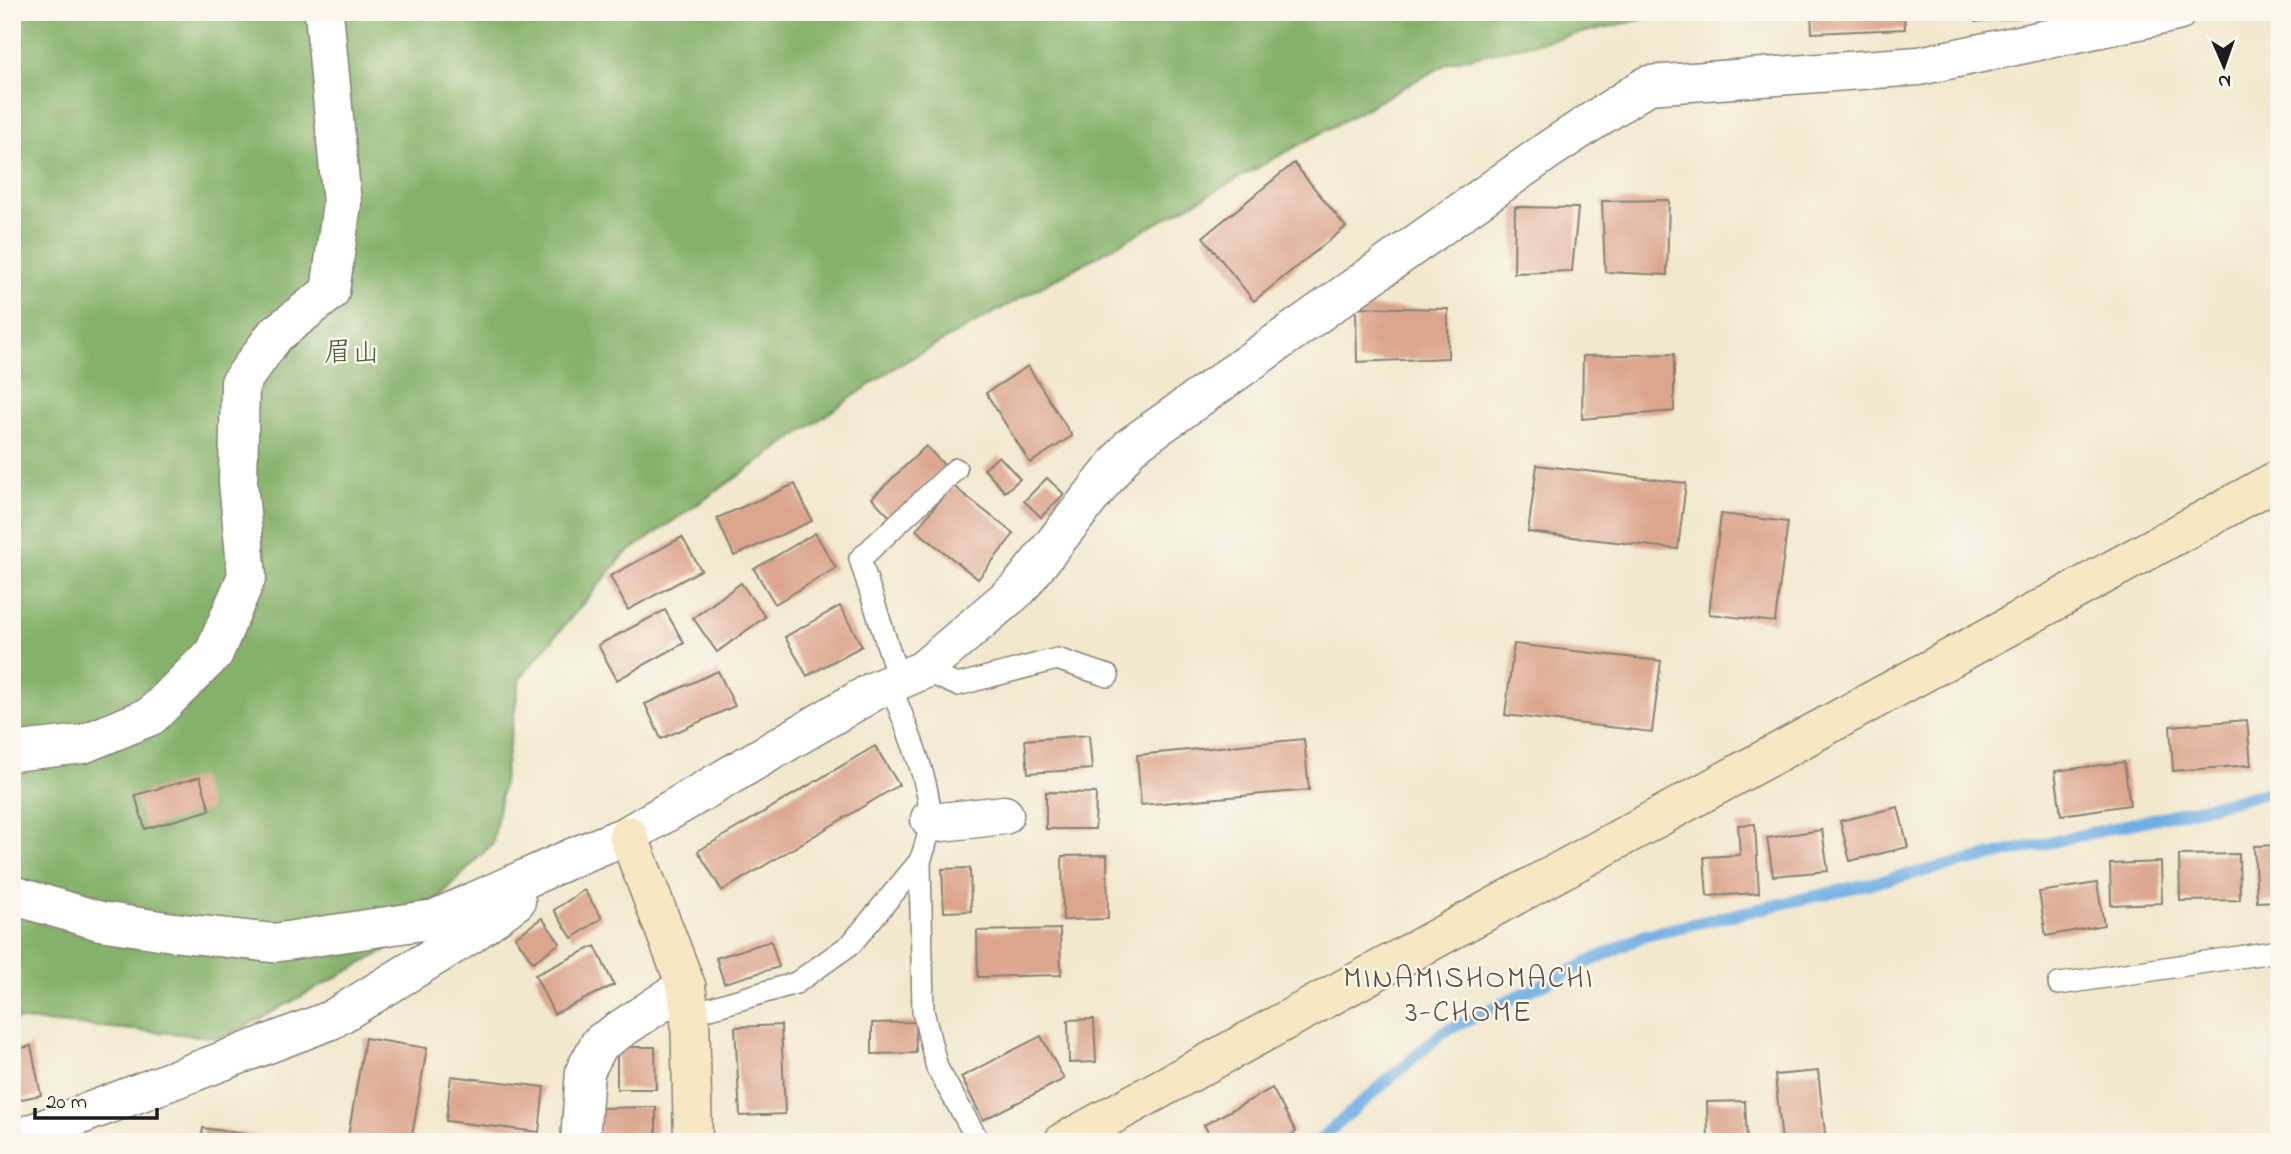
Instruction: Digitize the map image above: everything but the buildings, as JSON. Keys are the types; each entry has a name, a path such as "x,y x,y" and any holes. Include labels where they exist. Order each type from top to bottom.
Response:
{"street":[{"path":"12,752 83,744 151,716 214,653 247,576 238,482 240,383 275,335 330,292 337,241 342,203 324,12"},
{"path":"12,895 100,921 273,943 435,919 628,835 874,691 904,678 1019,588 1131,446 1550,149 1648,85 1919,66 2177,12"},
{"path":"1063,1142 2279,479"},
{"path":"930,819 933,824 1004,815"},
{"path":"628,835 688,1000 693,1142"},
{"path":"12,1141 331,1020 471,934 576,856"},
{"path":"580,1142 585,1071 600,1043 688,1000"}],"lane":[{"path":"688,1000 796,983 851,944 920,861 927,843 930,819 928,792 904,678 860,559 956,470"},
{"path":"904,678 957,685 1058,659 1108,676"},
{"path":"920,861 923,1011 937,1068 979,1142"},
{"path":"2059,984 2279,951"}],"green space":[{"name":"眉山","path":"12,12 1676,12 1450,62 897,366 624,555 520,678 493,843 387,950 224,1038 12,1019"}],"waterway":[{"path":"1317,1142 1443,1032 1645,935 2279,790"}],"district":[{"name":"MINAMISHOMACHI 3-CHOME","path":"1469,994"}]}
